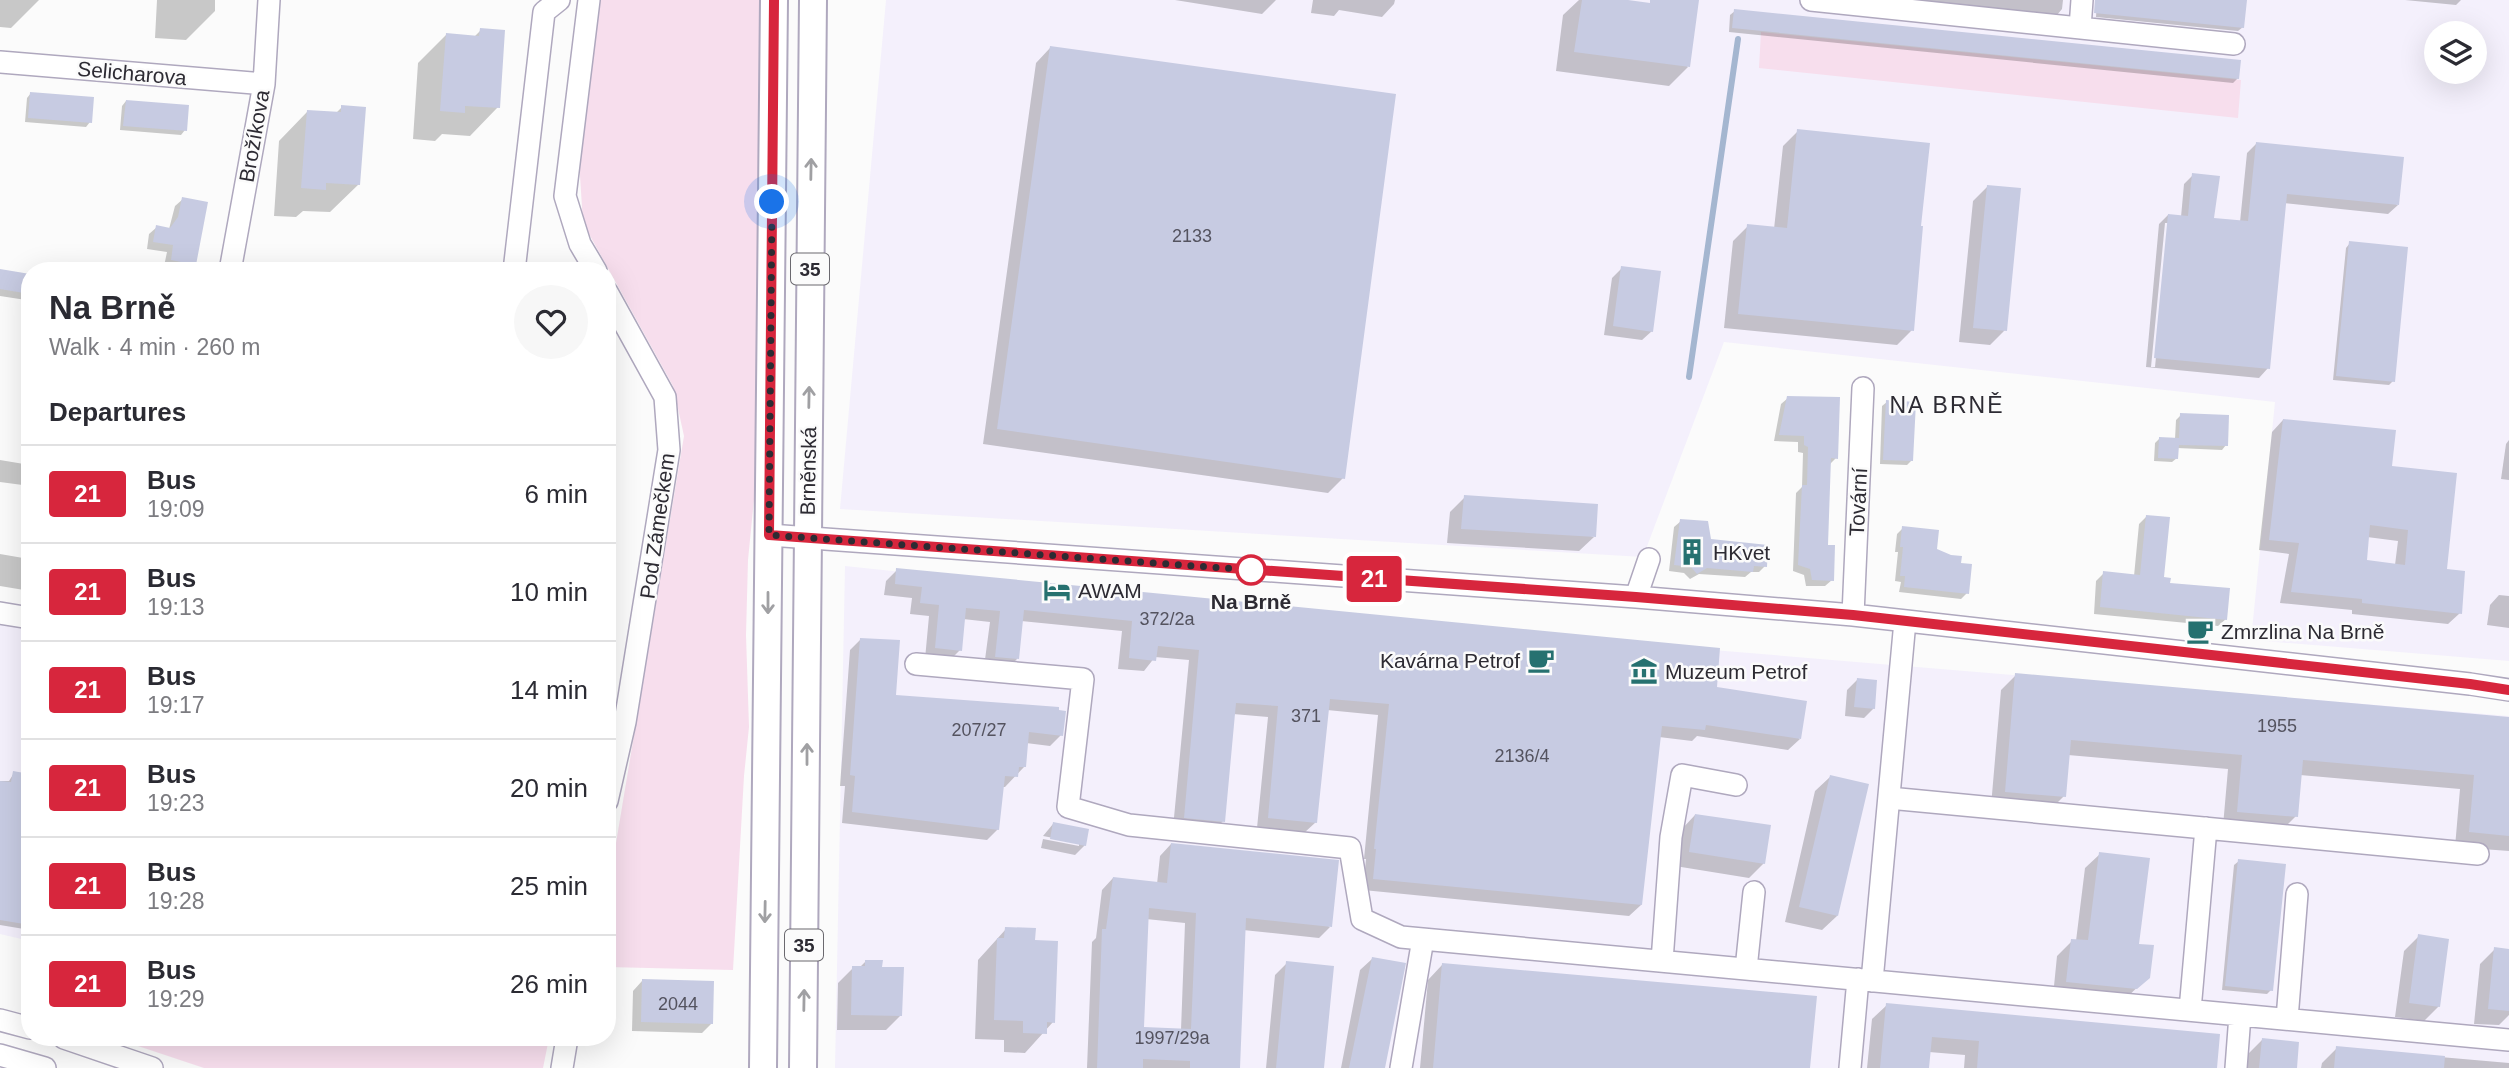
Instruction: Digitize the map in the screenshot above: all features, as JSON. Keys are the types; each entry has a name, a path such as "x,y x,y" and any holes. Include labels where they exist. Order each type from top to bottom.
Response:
{"main road":[{"name":"Brněnská","path":"763,1068 774,0"},
{"name":"Brněnská","path":"803,1068 813,0"}],"street":[{"name":"Brožíkova","path":"232,262 264,84 269,0"},
{"path":"515,262 544,12 559,0"},
{"path":"589,0 565,196 580,244 591,262"},
{"path":"1811,0 2234,44"},
{"path":"2080,28 2082,0"},
{"name":"Selicharova","path":"0,62 264,84"},
{"name":"Pod Zámečkem","path":"616,308 665,397 669,450 616,720"},
{"path":"616,332 633,337"},
{"name":"Tovární","path":"1853,615 1863,388"},
{"path":"769,535 1853,615 2509,690"},
{"path":"1636,597 1649,559"},
{"path":"0,613 21,616"},
{"path":"1850,1068 1865,980 1889,798 1905,621"},
{"path":"916,664 1083,679 1068,807 1129,825 1350,848 1362,919 1401,937 2509,1040"},
{"path":"1662,961 1671,837 1682,775 1735,785"},
{"path":"1889,798 2478,854"},
{"path":"2190,1010 2206,828"},
{"path":"1746,969 1754,891"},
{"path":"2287,1019 2297,894"},
{"path":"1401,1068 1423,939"},
{"path":"2236,1068 2240,1015"},
{"path":"0,1020 21,1026"},
{"path":"562,1068 566,1046"},
{"path":"96,1052 152,1068"},
{"path":"0,1055 46,1068"}],"shaded area":[{"path":"598,0 763,0 757,469 748,560 746,635 749,727 733,970 616,967 616,843 684,436 673,386 616,283 616,262 605,262 583,223 579,160"},
{"path":"886,0 2509,0 2509,661 2251,640 2275,402 1724,342 1643,557 840,509"},
{"path":"1761,32 2241,80 2238,118 1759,68"},
{"path":"845,566 1374,622 2509,716 2509,1068 835,1068"},
{"path":"0,623 21,626 21,939 0,934"},
{"path":"138,1046 547,1046 543,1068 204,1068"}],"building":[{"path":"1582,0 1650,3 1650,0 1699,0 1690,67 1574,52"},
{"path":"2095,0 2247,0 2244,28 2094,13"},
{"path":"1734,9 2241,60 2239,79 1732,28"},
{"path":"480,28 505,30 500,108 465,106 465,113 440,111 446,33 479,36"},
{"path":"1050,46 1396,94 1345,479 997,429"},
{"path":"30,92 94,97 92,123 28,118"},
{"path":"126,100 189,105 187,131 123,126"},
{"path":"341,105 366,107 360,185 326,183 326,190 301,188 307,110 341,112"},
{"path":"1797,129 1930,143 1914,331 1738,314 1747,224 1787,228"},
{"path":"2256,142 2404,157 2399,205 2287,194 2270,369 2154,358 2168,214 2188,216 2192,173 2220,176 2214,218 2248,221"},
{"path":"1987,185 2021,188 2007,331 1973,328"},
{"path":"182,197 208,202 197,262 171,260 173,245 153,242 156,225 170,228 178,217"},
{"path":"2349,241 2408,247 2395,382 2336,376"},
{"path":"1621,266 1661,271 1653,332 1613,326"},
{"path":"0,269 21,272 21,292 0,289"},
{"path":"1787,396 1840,397 1838,459 1831,458 1828,545 1835,545 1834,581 1812,580 1810,569 1798,565 1802,485 1807,485 1808,447 1804,445 1804,436 1779,435"},
{"path":"1886,400 1916,402 1913,461 1883,460"},
{"path":"2180,413 2229,415 2228,446 2179,445 2178,459 2158,458 2159,437 2179,438"},
{"path":"2283,419 2396,430 2392,466 2457,473 2447,569 2465,571 2462,614 2362,603 2362,599 2291,592 2299,543 2269,540","holes":["2370,525 2408,530 2405,565 2367,560"]},
{"path":"1464,495 1598,504 1596,537 1461,529"},
{"path":"2146,515 2170,517 2164,577 2171,578 2170,583 2230,588 2227,620 2100,607 2103,571 2140,575"},
{"path":"1680,519 1708,521 1711,539 1768,545 1767,567 1754,566 1753,572 1707,568 1697,574 1691,567 1674,565"},
{"path":"1902,526 1939,530 1937,549 1962,556 1961,563 1972,564 1969,594 1904,587 1905,576 1900,576"},
{"path":"896,568 1720,648 1717,687 1807,701 1801,739 1706,725 1705,730 1662,726 1642,905 1373,879 1389,704 1330,699 1317,823 1268,818 1278,706 1236,703 1225,822 1184,818 1199,650 1158,646 1156,661 1129,658 1132,621 1024,610 1019,659 995,657 1000,611 966,608 962,651 935,648 939,605 920,603 922,587 895,584"},
{"path":"860,638 900,640 896,695 1059,707 1059,710 1066,711 1063,736 1029,732 1026,767 1019,767 1018,777 1005,776 999,830 852,812 855,776 850,775"},
{"path":"2015,673 2509,717 2509,836 2469,832 2474,775 2303,760 2298,817 2237,812 2242,755 2071,740 2066,797 2005,792"},
{"path":"1857,678 1877,680 1875,709 1854,707"},
{"path":"13,771 21,772 21,924 0,920 0,781 11,782"},
{"path":"1830,775 1869,784 1838,916 1799,907"},
{"path":"1695,814 1771,825 1765,864 1689,852"},
{"path":"1053,822 1089,829 1086,846 1050,839"},
{"path":"1171,843 1339,860 1332,927 1246,918 1240,1068 1190,1068 1190,1061 1143,1059 1143,1068 1097,1068 1102,929 1106,929 1113,877 1167,883","holes":["1149,908 1196,913 1191,1029 1144,1027"]},
{"path":"2099,852 2150,858 2139,944 2154,945 2150,978 2137,989 2066,982 2071,939 2088,940"},
{"path":"2238,859 2286,864 2273,991 2225,986"},
{"path":"1005,927 1036,928 1035,940 1058,941 1055,1023 1047,1022 1047,1034 1023,1033 1023,1021 994,1020 997,938 1004,938"},
{"path":"2418,934 2449,939 2440,1007 2409,1003"},
{"path":"2494,947 2509,949 2509,1011 2488,1009"},
{"path":"1372,957 1406,963 1385,1068 1349,1068"},
{"path":"865,960 883,960 882,967 904,967 902,1016 851,1015 852,966 865,966"},
{"path":"1286,961 1334,966 1324,1068 1276,1068"},
{"path":"1442,963 1817,996 1810,1068 1433,1068"},
{"path":"642,979 714,981 713,1024 641,1022"},
{"path":"1886,1003 2220,1034 2217,1068 1977,1068 1979,1041 1932,1037 1929,1068 1880,1068"},
{"path":"2262,1038 2299,1042 2297,1068 2259,1068"},
{"path":"2336,1046 2445,1056 2444,1068 2334,1068"}],"waterway":[{"path":"1689,377 1738,39"}],"bus line":[{"name":"21","path":"774,0 769,535 1853,615 2509,690"}],"place":[{"name":"HKvet","path":"1692,552"},
{"name":"Na Brně","path":"1251,570"},
{"name":"AWAM","path":"1057,590"},
{"name":"Zmrzlina Na Brně","path":"2200,631"},
{"name":"Kavárna Petrof","path":"1541,660"},
{"name":"Muzeum Petrof","path":"1644,671"}],"district":[{"name":"NA BRNĚ","path":"1947,405"}],"route":[{"path":"772,202 769,535 1251,570"}]}
